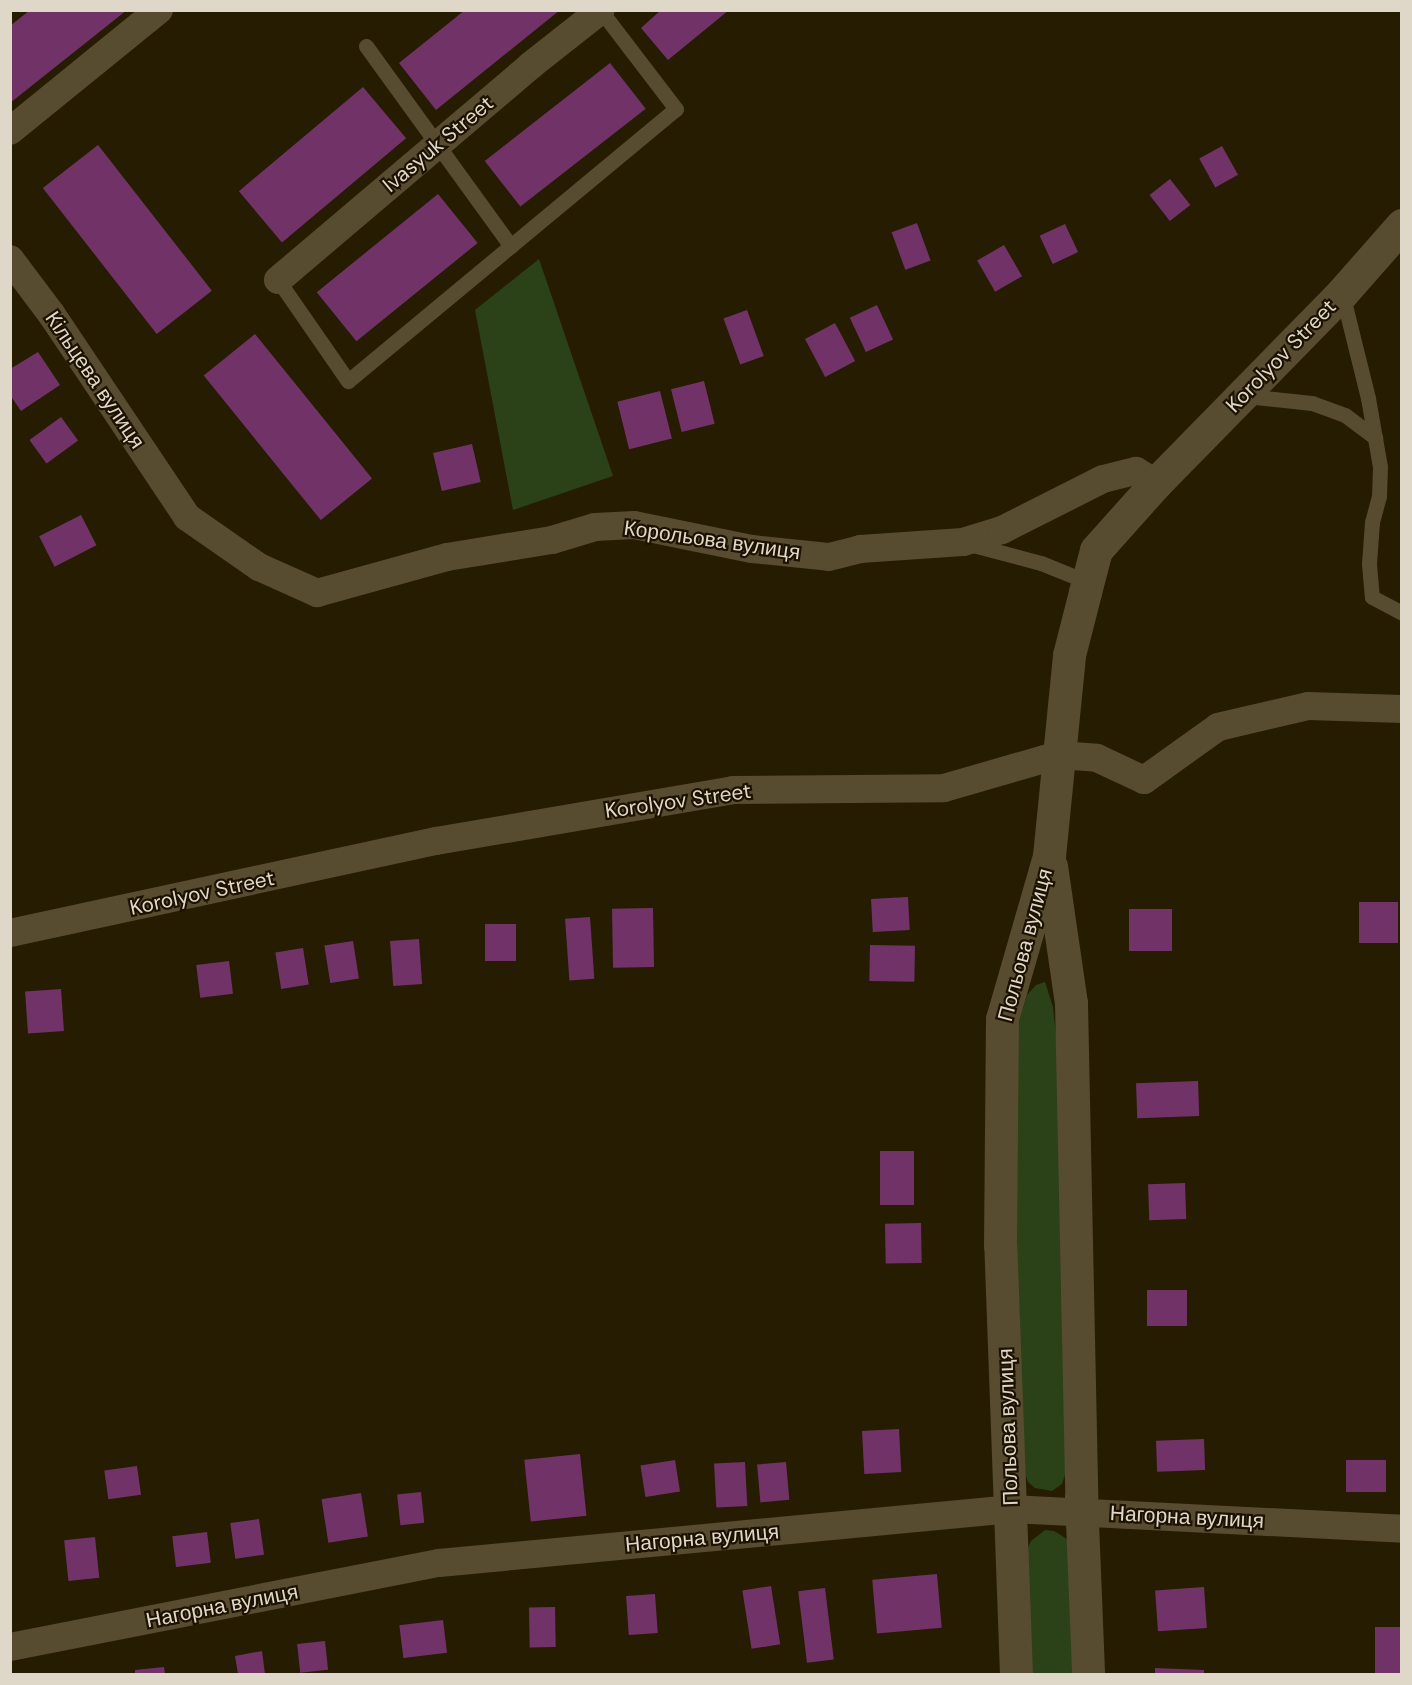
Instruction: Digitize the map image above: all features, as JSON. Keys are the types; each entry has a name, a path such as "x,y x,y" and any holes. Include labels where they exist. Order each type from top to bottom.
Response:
{"main road":[{"name":"Korolyov Street","path":"1049,856 1069,655 1096,550 1156,483 1342,293 1401,225"},
{"name":"Польова вулиця","path":"1016,1674 1012,1509 1000,1245 1002,1019 1049,856"},
{"name":"Польова вулиця","path":"1049,856 1071,1003 1088,1674"}],"street":[{"path":"10,131 159,10"},
{"name":"Ivasyuk Street","path":"278,280 437,145 601,11"},
{"name":"Кільцева вулиця","path":"10,259 52,315 177,503"},
{"name":"Корольова вулиця","path":"177,503 187,517 259,567 318,593 447,557 552,540 595,527 634,525 752,549 829,556 860,549 963,542 1002,530 1103,479 1136,471 1156,483"},
{"name":"Korolyov Street","path":"10,933 436,841 575,815 733,790 944,788 1058,755 1097,758 1144,780 1218,726 1308,706 1401,709"},
{"name":"Нагорна вулиця","path":"10,1647 440,1563 1012,1509 1401,1529"}],"lane":[{"path":"278,280 348,381 676,109 601,11"},
{"path":"366,46 511,246"},
{"path":"1342,293 1380,467 1379,496 1372,522 1369,564 1372,597 1401,613"},
{"path":"1242,396 1311,403 1344,415 1375,438"},
{"path":"963,542 1041,563 1088,582"}],"green space":[{"path":"539,259 613,476 513,510 475,310"},
{"path":"1045,982 1053,1007 1060,1072 1066,1472 1062,1484 1052,1491 1035,1488 1028,1482 1024,1471 1015,1256 1018,1025 1027,995 1036,985"},
{"path":"1045,1530 1054,1531 1067,1539 1077,1674 1028,1674 1025,1554 1031,1541"}],"building":[{"path":"30,10 127,10 10,103 10,26"},
{"path":"465,10 560,10 436,110 399,63"},
{"path":"661,10 729,10 668,60 641,28"},
{"path":"610,63 646,109 520,207 485,161"},
{"path":"363,87 406,138 282,242 239,191"},
{"path":"98,145 212,291 157,334 43,188"},
{"path":"1222,146 1238,175 1215,187 1199,159"},
{"path":"1170,179 1190,205 1170,221 1150,195"},
{"path":"438,194 478,243 356,341 317,292"},
{"path":"917,223 931,261 905,270 892,232"},
{"path":"1065,224 1078,252 1053,264 1040,236"},
{"path":"1004,245 1022,276 995,292 977,260"},
{"path":"877,305 893,339 866,352 850,318"},
{"path":"747,310 764,356 740,365 724,319"},
{"path":"835,323 855,361 825,377 805,339"},
{"path":"255,334 372,479 321,520 204,376"},
{"path":"38,352 60,385 21,411 10,395 10,369"},
{"path":"704,381 715,424 682,432 671,389"},
{"path":"660,391 672,439 629,449 617,402"},
{"path":"61,417 78,440 46,463 29,440"},
{"path":"472,444 481,482 442,491 433,453"},
{"path":"81,515 96,545 55,567 39,536"},
{"path":"908,897 910,930 873,932 871,899"},
{"path":"1359,902 1398,902 1398,943 1359,943"},
{"path":"653,908 654,967 613,968 612,909"},
{"path":"1129,909 1172,909 1172,951 1129,951"},
{"path":"590,917 594,979 569,981 565,919"},
{"path":"485,924 516,924 516,961 485,961"},
{"path":"419,939 422,984 393,986 390,941"},
{"path":"353,941 359,979 330,983 324,946"},
{"path":"870,945 915,946 914,982 869,981"},
{"path":"303,948 309,985 281,989 275,952"},
{"path":"229,961 233,994 200,998 196,965"},
{"path":"61,989 64,1031 28,1033 25,992"},
{"path":"1198,1081 1199,1116 1137,1118 1136,1083"},
{"path":"880,1151 914,1151 914,1205 880,1205"},
{"path":"1185,1183 1186,1219 1149,1220 1148,1184"},
{"path":"921,1223 922,1263 886,1264 885,1224"},
{"path":"1147,1290 1187,1290 1187,1326 1147,1326"},
{"path":"899,1429 901,1472 864,1474 862,1431"},
{"path":"1204,1439 1205,1470 1157,1472 1156,1441"},
{"path":"580,1454 586,1516 531,1522 524,1460"},
{"path":"675,1460 680,1492 645,1497 640,1465"},
{"path":"1346,1460 1386,1460 1386,1492 1346,1492"},
{"path":"745,1462 747,1506 716,1508 714,1464"},
{"path":"786,1462 789,1500 760,1502 757,1465"},
{"path":"137,1466 141,1495 108,1499 104,1471"},
{"path":"421,1492 424,1523 400,1525 397,1495"},
{"path":"361,1493 368,1536 328,1543 321,1499"},
{"path":"259,1519 264,1555 235,1559 230,1523"},
{"path":"207,1532 211,1563 176,1567 172,1536"},
{"path":"95,1537 99,1578 68,1581 64,1540"},
{"path":"937,1574 942,1628 877,1633 872,1580"},
{"path":"771,1586 780,1644 752,1649 742,1591"},
{"path":"1204,1587 1207,1628 1158,1631 1155,1590"},
{"path":"825,1588 834,1659 807,1663 798,1591"},
{"path":"655,1594 658,1633 629,1635 626,1596"},
{"path":"529,1607 555,1607 556,1647 530,1647"},
{"path":"443,1620 447,1653 403,1658 399,1625"},
{"path":"1375,1627 1402,1627 1402,1674 1375,1674"},
{"path":"325,1641 328,1670 300,1673 297,1644"},
{"path":"262,1651 265,1674 238,1674 235,1656"},
{"path":"164,1667 165,1674 135,1674 135,1670"},
{"path":"1155,1668 1204,1670 1204,1674 1155,1674"}]}
